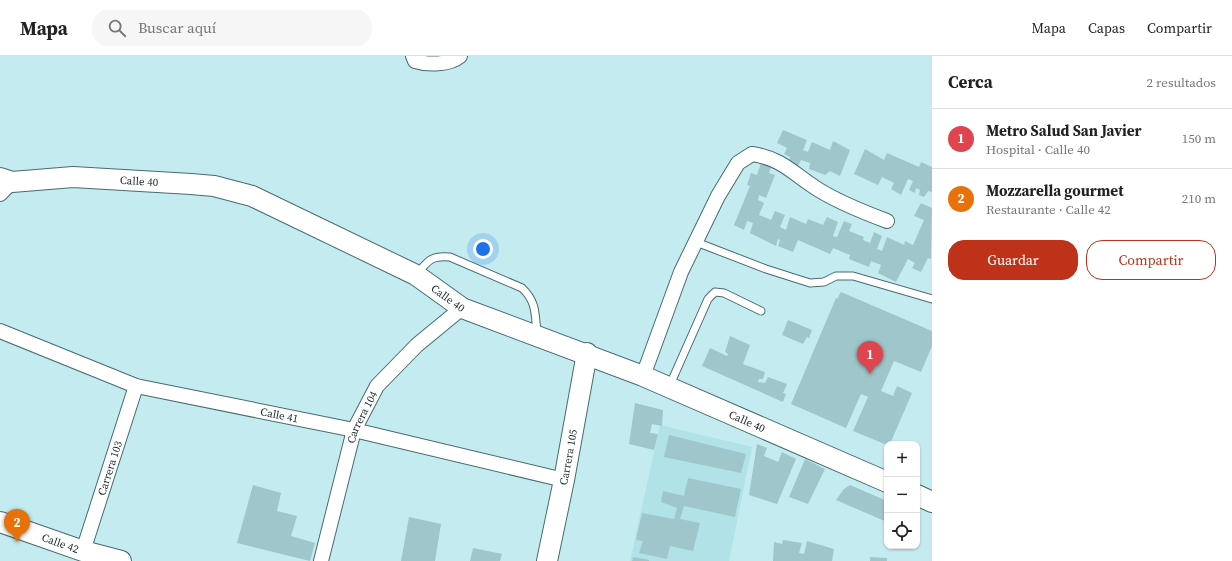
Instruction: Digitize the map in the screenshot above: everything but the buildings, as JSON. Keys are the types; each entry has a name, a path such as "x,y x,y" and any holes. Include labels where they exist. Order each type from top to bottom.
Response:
{"street":[{"path":"414,58 426,64 455,60 460,56"},
{"path":"643,376 681,272 718,196 738,163 752,154 769,156 818,190 851,207 887,221"},
{"name":"Calle 40","path":"4,185 73,177 191,184 235,191 273,205 416,275 462,308 587,353 884,481"},
{"name":"Carrera 104","path":"321,561 354,430 377,386 417,345 462,308"},
{"name":"Calle 41","path":"0,331 136,386 354,430 564,480"},
{"name":"Carrera 105","path":"547,561 564,480 587,353"},
{"name":"Carrera 103","path":"83,551 136,386"},
{"path":"920,496 932,502"},
{"name":"Calle 42","path":"0,522 83,551 121,561"}],"lane":[{"path":"696,242 766,270 810,283 824,282 836,276 853,276 932,300"},
{"path":"416,275 429,260 439,256 450,257 522,288 529,295 534,304 537,334"},
{"path":"669,387 708,300 714,292 724,293 761,311"}],"shaded area":[{"path":"660,425 752,447 729,561 630,561"}],"place":[{"name":"Metro Salud San Javier","path":"870,374"},
{"name":"Mozzarella gourmet","path":"17,542"}]}
